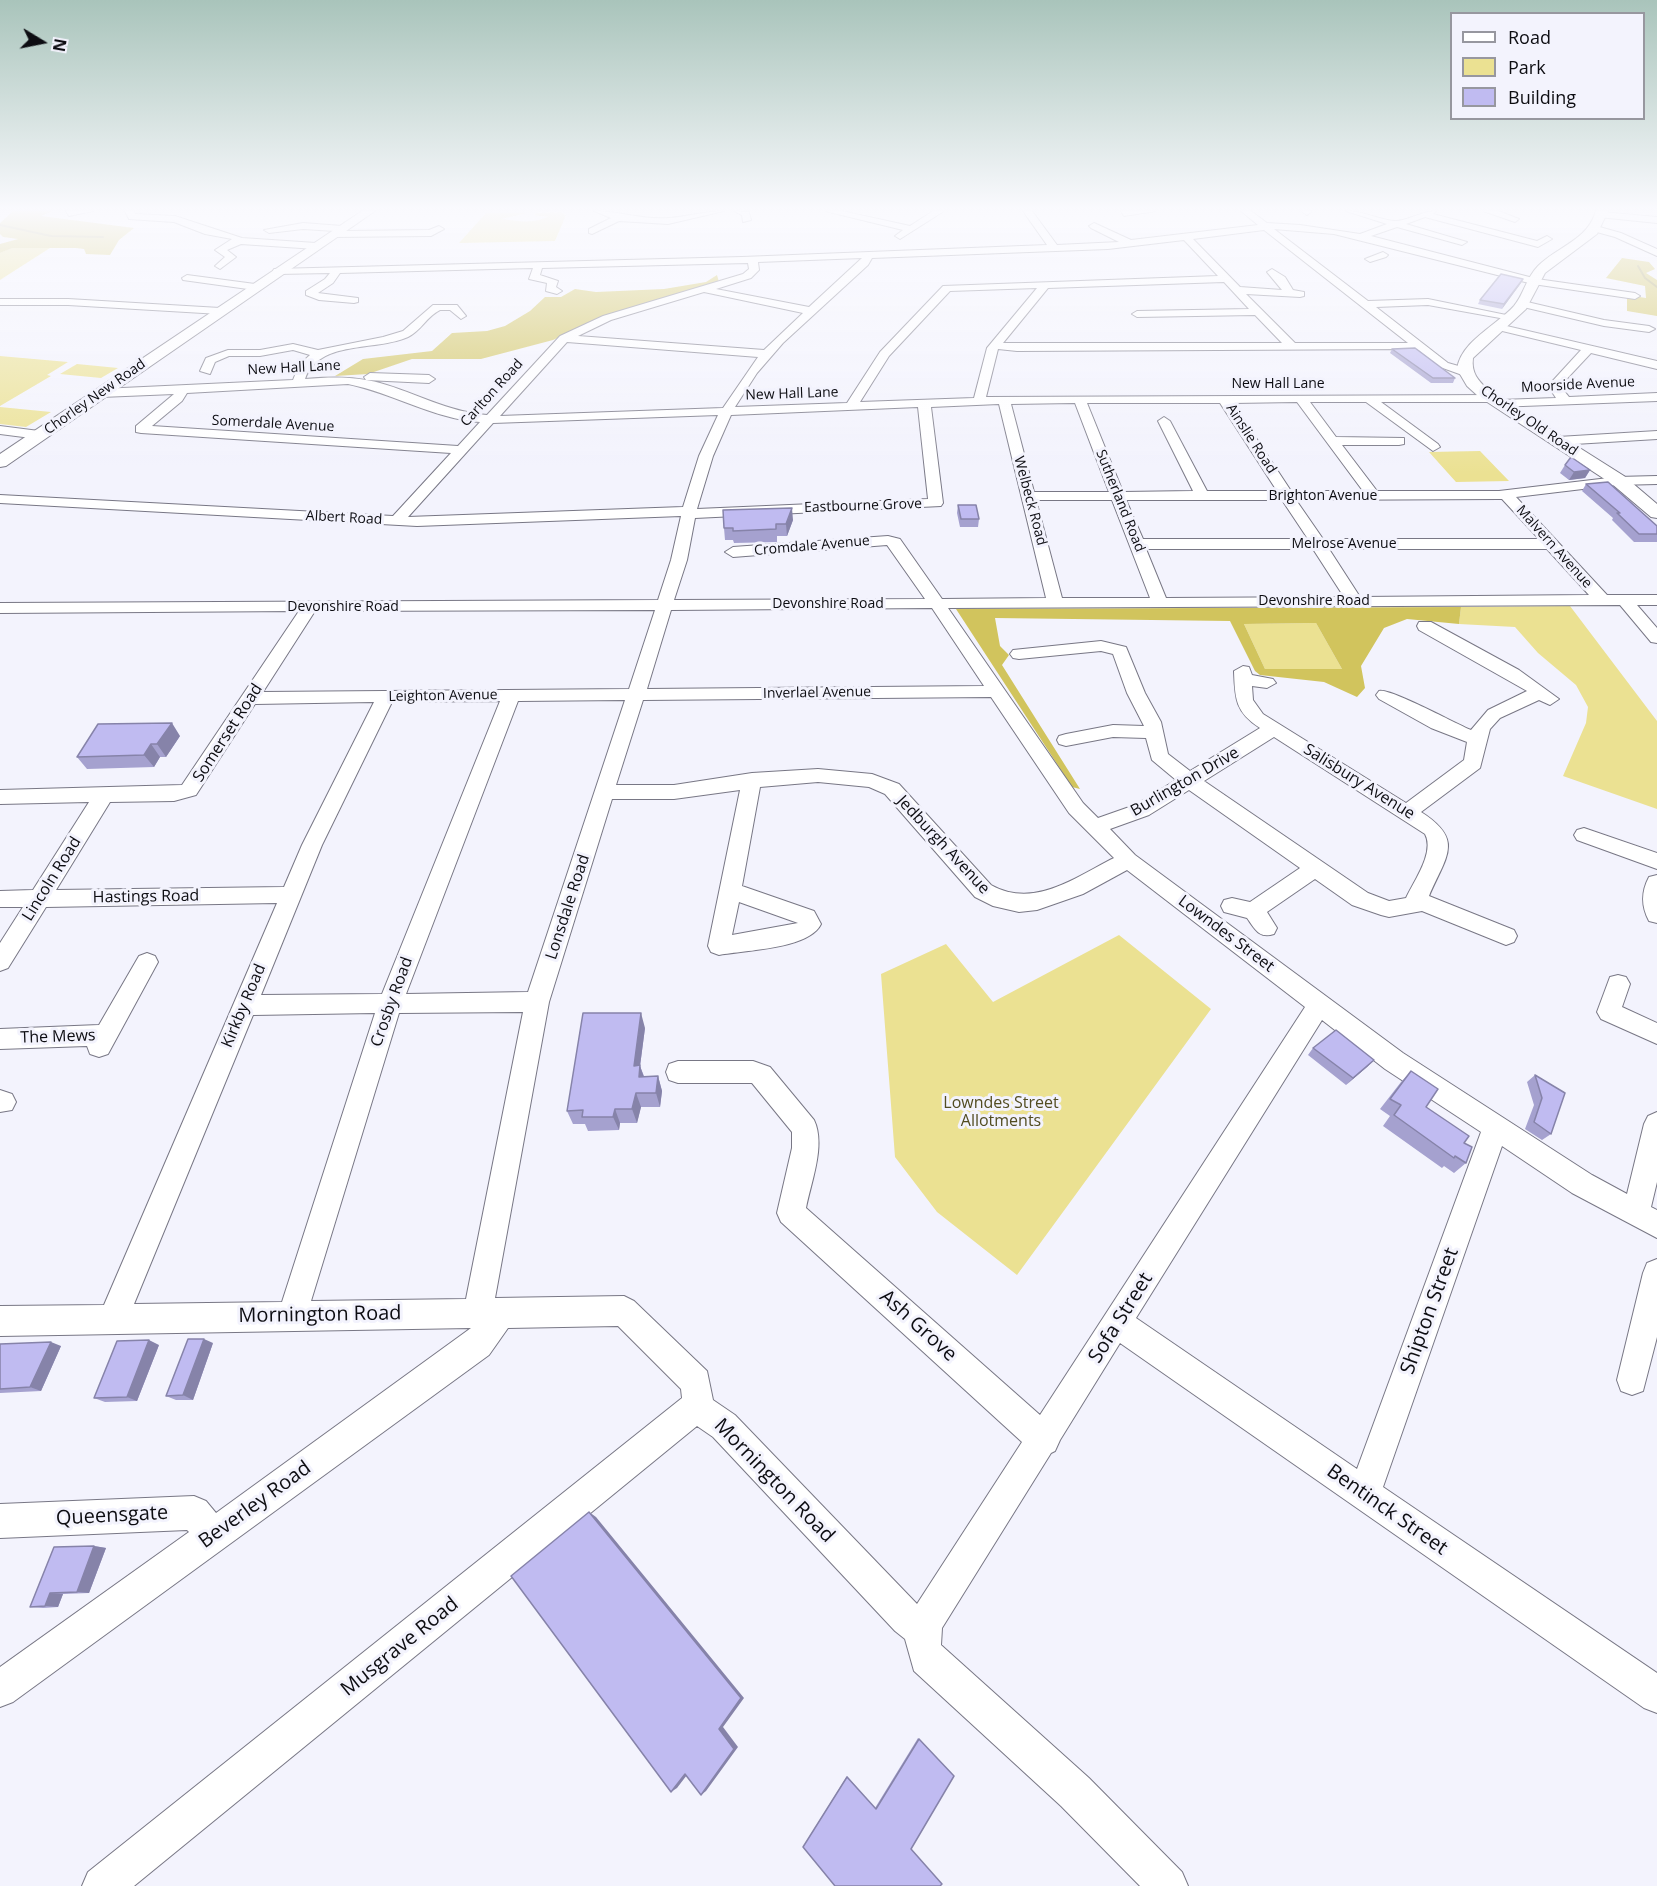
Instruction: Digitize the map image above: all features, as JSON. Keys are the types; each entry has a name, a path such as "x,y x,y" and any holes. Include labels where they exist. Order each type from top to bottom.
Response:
{"main road":[{"name":"Chorley New Road","path":"0,462 237,299"},
{"path":"1466,364 1525,299"},
{"name":"Chorley Old Road","path":"1466,364 1476,387 1619,481 1657,513"}],"street":[{"path":"345,299 357,300"},
{"name":"Carlton Road","path":"396,521 564,338 606,318 670,299"},
{"path":"752,299 811,311"},
{"name":"Lonsdale Road","path":"489,1312 537,1002 681,550 689,512 705,462 727,411 744,382 766,354 824,299"},
{"path":"851,406 884,354 936,299"},
{"path":"979,400 995,345 1033,299"},
{"path":"1246,299 1292,347"},
{"path":"1359,299 1429,354 1466,364"},
{"path":"0,302 68,302 220,311"},
{"path":"1365,304 1428,302 1510,317"},
{"path":"1523,304 1593,338 1657,365"},
{"path":"298,382 306,363 319,354 393,340 416,327 433,308 449,306 462,312"},
{"path":"1137,314 1258,312"},
{"path":"1498,327 1593,338 1649,329"},
{"path":"564,338 585,342 766,354"},
{"path":"1565,401 1554,386 1593,338"},
{"path":"995,345 1017,348 1418,346"},
{"path":"203,368 210,360 223,354 260,353 294,346 319,354"},
{"path":"351,381 372,377 429,379"},
{"name":"New Hall Lane","path":"101,393 182,391 298,382 351,381 377,386 460,417 488,420 1004,399 1368,398 1496,401"},
{"name":"Somerdale Avenue","path":"182,391 178,398 141,429 460,450"},
{"name":"Moorside Avenue","path":"1496,401 1656,397"},
{"path":"1300,398 1373,495"},
{"path":"1368,398 1433,447"},
{"name":"Welbeck Road","path":"1004,399 1056,602"},
{"name":"Sutherland Road","path":"1079,399 1160,602"},
{"name":"Ainslie Road","path":"1224,399 1355,601"},
{"name":"Eastbourne Grove","path":"689,512 936,503 924,403"},
{"path":"1164,421 1202,495"},
{"path":"0,430 39,435"},
{"path":"1558,441 1657,435"},
{"path":"1332,441 1395,443"},
{"name":"Brighton Avenue","path":"1028,496 1506,495 1619,481 1657,480"},
{"name":"Malvern Avenue","path":"1506,495 1602,600"},
{"name":"Albert Road","path":"0,499 396,521 689,512"},
{"name":"Cromdale Avenue","path":"733,552 892,540"},
{"name":"Lowndes Street","path":"892,540 998,691 1076,808 1128,860 1394,1062 1582,1184 1646,1219"},
{"name":"Melrose Avenue","path":"1137,544 1551,544"},
{"path":"1624,600 1657,638"},
{"name":"Devonshire Road","path":"0,608 1657,600"},
{"name":"Somerset Road","path":"0,797 174,794 189,790 310,607"},
{"path":"1407,812 1473,763 1477,739 1486,720 1499,709 1545,696 1513,674 1434,634"},
{"path":"1014,654 1101,646 1118,640 1154,732 1160,756 1191,782 1360,899 1378,908 1407,908 1418,900 1506,936"},
{"name":"Salisbury Avenue","path":"1267,683 1243,675 1242,693 1248,707 1273,729 1433,830 1439,840 1438,851 1418,900"},
{"name":"Inverlael Avenue","path":"636,694 998,691"},
{"name":"Leighton Avenue","path":"250,698 636,694"},
{"path":"1385,695 1409,703 1438,724 1477,739"},
{"name":"Crosby Road","path":"292,1315 390,1004 511,696"},
{"name":"Kirkby Road","path":"112,1319 312,844 386,697"},
{"name":"Burlington Drive","path":"1094,828 1142,810 1191,782 1273,729"},
{"path":"1066,740 1113,731 1154,732"},
{"name":"Jedburgh Avenue","path":"605,792 673,792 752,780 856,778 884,784 983,891 992,898 1013,905 1042,902 1128,860"},
{"path":"730,891 752,780"},
{"name":"Lincoln Road","path":"0,962 104,795"},
{"path":"1584,834 1612,850 1657,861"},
{"path":"1232,906 1260,919 1272,895 1292,885 1315,868"},
{"path":"1657,882 1653,903 1657,915"},
{"name":"Hastings Road","path":"0,899 291,895"},
{"name":"The Mews","path":"4,1044 102,1042 147,962"},
{"path":"1618,984 1609,1012 1657,1034"},
{"path":"245,1005 537,1002"},
{"name":"Sofa Street","path":"923,1631 926,1621 1044,1440 1319,1005"},
{"name":"Ash Grove","path":"678,1072 753,1072 761,1075 806,1128 805,1148 791,1214 1044,1440"},
{"path":"1646,1219 1657,1124"},
{"name":"Shipton Street","path":"1364,1493 1496,1128"},
{"path":"1632,1380 1657,1273"},
{"name":"Mornington Road","path":"0,1321 624,1311 696,1382 698,1399 696,1407 724,1426 907,1619 923,1631"},
{"name":"Beverley Road","path":"0,1689 478,1344 489,1312"},
{"name":"Bentinck Street","path":"1118,1324 1657,1695"},
{"name":"Musgrave Road","path":"102,1886 696,1407"},
{"name":"Queensgate","path":"0,1521 188,1512 199,1516 213,1535"},
{"path":"923,1631 927,1658 1076,1792 1168,1886"}],"green space":[{"path":"0,356 68,362 47,375 51,376 0,406"},
{"path":"77,364 118,368 101,378 60,374"},
{"path":"0,407 51,412 26,427 0,424"},
{"path":"1480,451 1509,481 1456,482 1429,452"},
{"path":"1570,606 1657,721 1657,809 1563,776 1586,723 1588,707 1576,685 1538,653 1515,627 1459,624 1461,607"},
{"path":"1316,623 1342,669 1265,669 1244,624"},
{"name":"Lowndes Street Allotments","path":"1119,935 1211,1009 1017,1275 937,1212 895,1157 881,974 946,944 993,1002"}],"shaded area":[{"path":"543,299 662,299 606,316 553,340 481,359 412,359 368,374 335,376 363,359 432,351 452,333 487,331 505,326 530,311"},
{"path":"1627,299 1657,299 1657,316 1627,311"},
{"path":"1461,607 1459,624 1407,619 1384,628 1361,666 1365,688 1357,697 1324,682 1260,675 1255,671 1230,621 995,618 1000,646 1009,655 1002,665 1080,789 1072,787 956,609","holes":["1316,623 1342,669 1265,669 1244,624"]}],"building":[{"path":"1481,299 1508,299 1504,304"},
{"path":"1415,348 1455,378 1433,378 1392,349"},
{"path":"1571,457 1590,470 1574,472 1565,465"},
{"path":"1608,482 1657,526 1657,534 1639,534 1617,513 1620,513 1586,484"},
{"path":"958,505 976,505 979,519 961,519"},
{"path":"792,508 786,524 776,524 776,529 733,531 733,528 724,528 723,510"},
{"path":"172,723 157,744 151,744 144,755 77,757 98,724"},
{"path":"583,1013 641,1013 634,1066 640,1065 639,1077 658,1076 656,1093 636,1093 632,1109 615,1109 613,1117 582,1117 583,1110 567,1111"},
{"path":"1336,1030 1374,1060 1353,1078 1313,1048"},
{"path":"1411,1071 1438,1089 1426,1107 1469,1136 1464,1143 1472,1147 1466,1163 1455,1156 1454,1158 1394,1115 1401,1105 1390,1099"},
{"path":"1535,1075 1565,1093 1551,1134 1534,1122 1542,1098"},
{"path":"188,1339 204,1339 183,1395 166,1396"},
{"path":"149,1340 127,1397 94,1398 117,1341"},
{"path":"51,1342 30,1387 0,1389 0,1344"},
{"path":"589,1512 741,1698 719,1729 734,1749 701,1795 685,1774 671,1792 511,1576"},
{"path":"94,1546 77,1592 50,1593 45,1606 30,1607 54,1547"},
{"path":"919,1739 954,1776 911,1849 942,1884 940,1886 835,1886 803,1847 847,1777 876,1809"}]}
